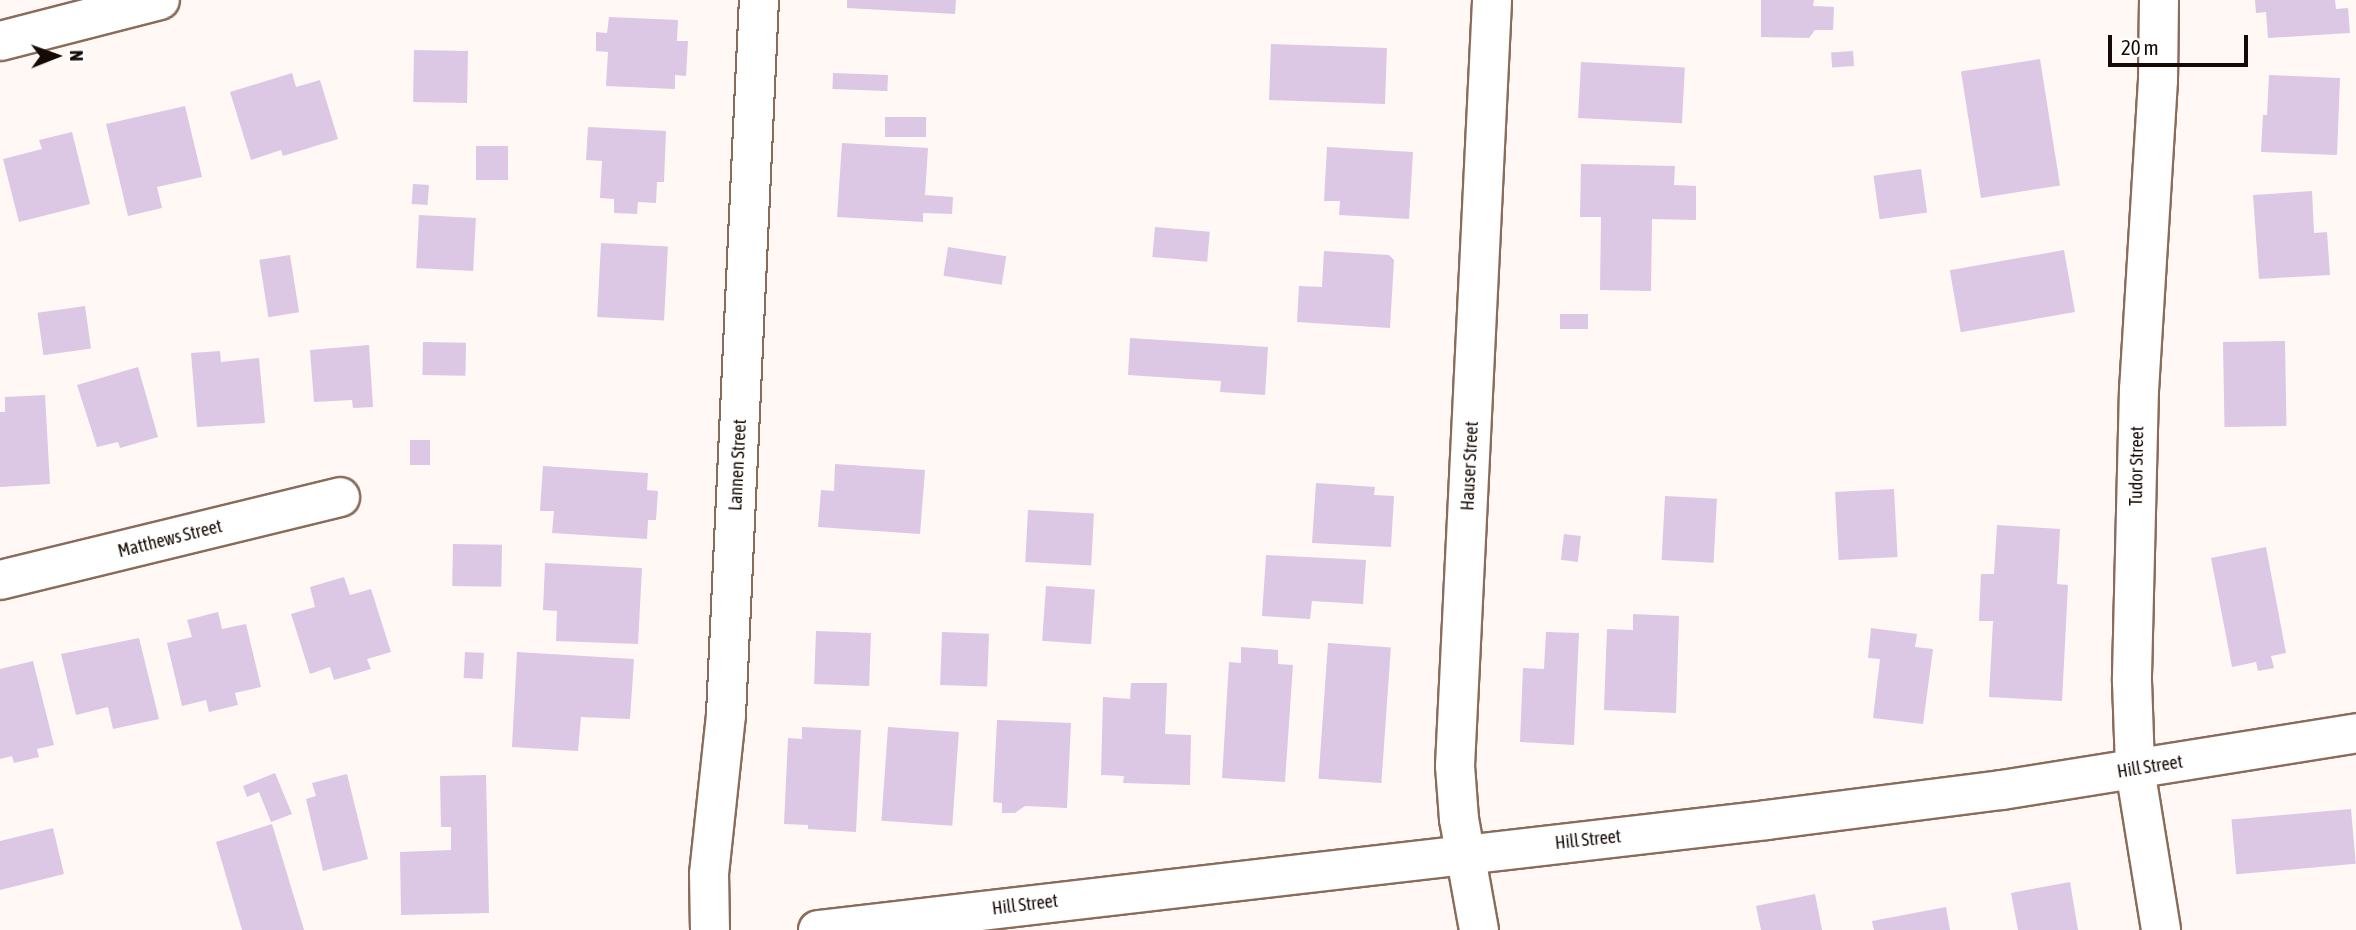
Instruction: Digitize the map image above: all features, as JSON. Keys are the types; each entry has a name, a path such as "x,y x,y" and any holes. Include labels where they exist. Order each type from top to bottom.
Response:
{"street":[{"path":"0,41 160,0"},
{"name":"Lannen Street","path":"710,930 709,874 726,715 759,0"},
{"name":"Hauser Street","path":"1479,930 1456,792 1455,744 1492,0"},
{"name":"Tudor Street","path":"2160,0 2158,80 2139,389 2132,681 2135,769 2161,930"},
{"name":"Matthews Street","path":"0,580 340,497"},
{"name":"Hill Street","path":"818,930 1767,820 2135,769 2356,733"}],"building":[{"path":"847,0 956,0 955,14 847,8"},
{"path":"1761,0 1814,0 1813,6 1834,7 1833,30 1815,30 1809,38 1761,37"},
{"path":"2255,0 2335,0 2336,9 2348,8 2350,33 2268,38 2266,12 2256,13"},
{"path":"609,17 678,20 677,41 688,41 686,76 675,75 675,89 606,86 608,52 596,51 596,32 607,33"},
{"path":"1271,44 1387,48 1385,104 1269,100"},
{"path":"414,50 468,51 467,103 413,102"},
{"path":"1853,51 1854,66 1832,67 1831,53"},
{"path":"2040,59 2060,185 1981,198 1961,72"},
{"path":"1581,62 1685,67 1682,123 1578,118"},
{"path":"292,73 296,87 320,80 338,139 283,156 281,150 251,160 230,92"},
{"path":"833,73 888,75 887,91 832,89"},
{"path":"2269,75 2340,78 2337,155 2261,152 2263,115 2267,115"},
{"path":"185,106 202,177 157,187 162,208 128,216 106,124"},
{"path":"885,117 926,117 926,137 885,137"},
{"path":"588,127 666,131 664,182 657,182 656,203 638,202 637,214 614,213 614,199 600,198 602,161 586,160"},
{"path":"72,132 90,204 19,222 3,159 42,149 39,140"},
{"path":"842,143 928,148 925,195 953,197 952,214 923,213 923,222 837,217"},
{"path":"476,146 508,146 508,180 476,180"},
{"path":"1327,147 1413,152 1409,219 1339,215 1340,201 1324,201"},
{"path":"1581,164 1675,166 1674,185 1696,186 1696,220 1652,219 1651,291 1600,290 1601,217 1580,217"},
{"path":"1921,169 1927,213 1880,219 1873,176"},
{"path":"413,184 429,185 428,205 412,204"},
{"path":"2312,191 2314,233 2327,232 2330,275 2259,279 2253,195"},
{"path":"419,215 476,218 473,271 416,268"},
{"path":"1155,227 1210,232 1207,262 1152,257"},
{"path":"601,243 668,247 664,320 597,317"},
{"path":"948,247 1006,256 1002,285 943,276"},
{"path":"2064,250 2075,312 1961,332 1950,270"},
{"path":"1324,251 1389,255 1394,260 1390,328 1297,322 1299,286 1322,287"},
{"path":"290,255 299,312 268,317 259,260"},
{"path":"85,306 91,349 43,355 37,313"},
{"path":"1560,314 1588,314 1588,329 1560,329"},
{"path":"1130,338 1268,347 1265,395 1220,392 1221,381 1128,375"},
{"path":"2285,341 2286,426 2224,427 2223,342"},
{"path":"423,342 466,343 465,376 422,375"},
{"path":"369,345 373,407 353,408 352,400 314,402 310,350"},
{"path":"220,351 221,362 259,358 265,423 197,427 191,353"},
{"path":"138,367 158,437 120,448 118,442 97,447 77,385"},
{"path":"45,395 50,484 0,487 0,412 5,412 5,397"},
{"path":"410,440 430,440 430,465 410,465"},
{"path":"835,464 925,470 920,534 818,527 821,490 834,491"},
{"path":"543,466 648,473 647,490 658,491 656,520 648,520 647,539 552,533 554,511 540,511"},
{"path":"1316,483 1375,487 1374,495 1394,496 1391,547 1312,543"},
{"path":"1894,489 1898,557 1839,560 1835,492"},
{"path":"1665,496 1717,499 1714,563 1662,560"},
{"path":"1028,510 1094,513 1091,565 1025,562"},
{"path":"1997,525 2060,529 2057,584 2068,585 2062,701 1989,697 1993,621 1979,621 1981,574 1994,574"},
{"path":"1564,534 1581,536 1578,562 1561,560"},
{"path":"453,544 502,545 501,587 452,586"},
{"path":"2266,547 2286,653 2271,656 2274,668 2258,671 2256,662 2232,667 2211,558"},
{"path":"1266,555 1366,560 1363,604 1312,601 1310,619 1262,616"},
{"path":"545,563 642,568 638,644 556,641 557,611 543,610"},
{"path":"344,577 350,595 371,589 391,652 367,659 371,669 334,680 330,667 310,674 291,614 315,607 310,587"},
{"path":"1046,586 1095,589 1091,644 1042,641"},
{"path":"218,612 222,629 246,624 261,687 235,693 238,705 209,712 206,700 182,706 167,643 192,637 187,620"},
{"path":"1633,614 1679,616 1676,713 1604,710 1607,629 1633,630"},
{"path":"1871,628 1917,634 1915,647 1933,649 1923,724 1873,718 1880,659 1868,658"},
{"path":"816,631 871,633 869,686 814,684"},
{"path":"942,632 989,634 987,687 940,685"},
{"path":"1546,632 1579,633 1574,745 1520,742 1523,668 1544,669"},
{"path":"139,638 159,719 113,729 108,707 76,715 61,654"},
{"path":"1328,643 1391,647 1381,783 1319,779"},
{"path":"1241,647 1278,650 1278,664 1293,665 1285,782 1222,778 1229,662 1241,663"},
{"path":"465,652 484,653 483,679 464,678"},
{"path":"517,652 634,659 630,719 581,717 578,751 512,747"},
{"path":"33,661 54,745 37,749 39,757 14,763 12,756 0,759 0,669"},
{"path":"1131,683 1167,683 1165,734 1191,735 1190,785 1123,783 1124,776 1101,775 1103,697 1130,699"},
{"path":"997,720 1071,723 1067,808 1025,806 1015,813 1002,813 1002,803 993,802"},
{"path":"802,727 861,730 856,832 808,829 808,825 784,824 788,738 802,739"},
{"path":"888,727 959,732 952,826 881,821"},
{"path":"275,773 292,814 271,822 259,792 247,797 243,786"},
{"path":"347,774 368,859 323,871 306,799 316,796 312,783"},
{"path":"486,775 489,913 401,915 400,852 451,850 451,827 441,827 440,776"},
{"path":"2351,809 2356,864 2236,874 2231,819"},
{"path":"272,824 304,930 242,930 216,842"},
{"path":"53,828 64,874 0,890 0,841"},
{"path":"2070,882 2078,930 2018,930 2011,893"},
{"path":"1815,894 1822,930 1761,930 1756,906"},
{"path":"1946,907 1950,930 1874,930 1872,921"}]}
